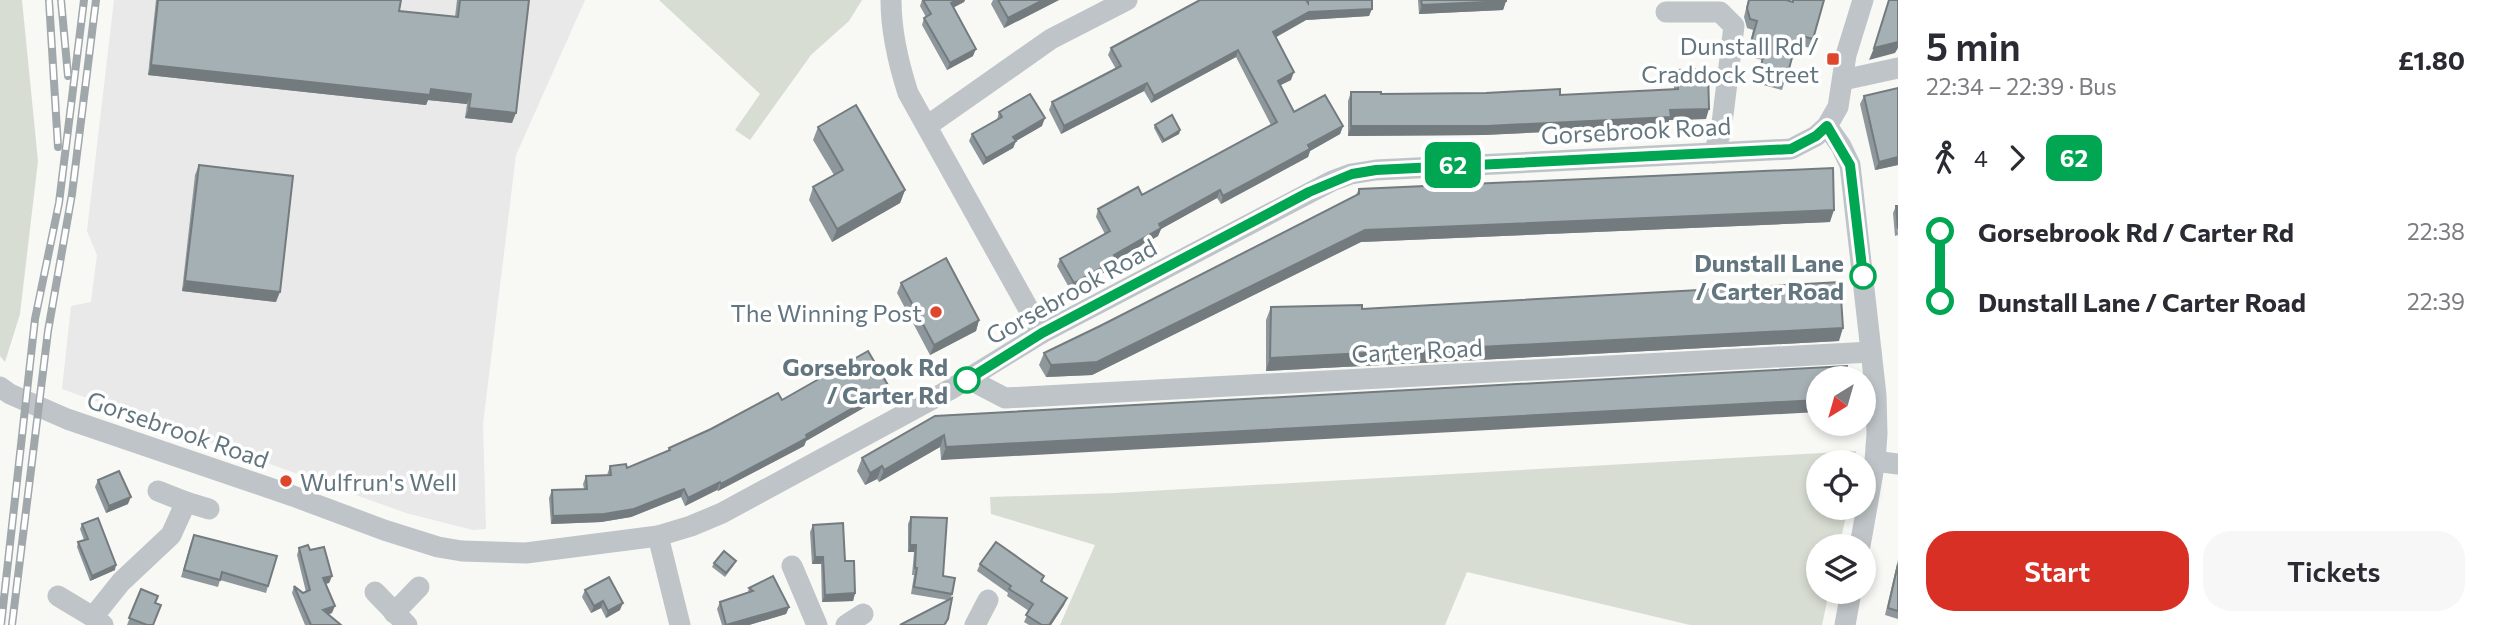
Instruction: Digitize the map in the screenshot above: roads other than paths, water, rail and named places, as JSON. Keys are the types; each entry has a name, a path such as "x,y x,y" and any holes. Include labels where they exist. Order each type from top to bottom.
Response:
{"street":[{"path":"891,0 891,24 899,66 908,93 1042,333"},
{"path":"927,125 1051,39 1127,0"},
{"path":"1863,0 1846,55 1838,107 1827,126 1850,165 1876,395 1875,450"},
{"path":"1666,12 1720,12 1734,26 1721,131 1714,153"},
{"path":"1843,80 1898,68"},
{"name":"Gorsebrook Road","path":"0,387 67,419 438,547 462,551 526,553 658,536 722,513 973,376 1042,333 1309,192 1352,174 1438,166 1791,149 1816,136 1827,126"},
{"name":"Carter Road","path":"973,376 989,391 1005,398 1871,352"},
{"path":"1876,461 1898,464"},
{"path":"158,491 209,509"},
{"path":"58,596 98,621 121,582 171,535 186,502"},
{"path":"658,536 680,625"},
{"path":"792,566 817,625"},
{"path":"375,592 401,619 419,587"},
{"path":"975,625 988,600"},
{"path":"1845,625 1849,604"}],"railway":[{"path":"49,0 58,147"},
{"path":"61,0 68,76"},
{"path":"1,625 35,319 59,203 84,0"},
{"path":"12,625 48,331 72,194 96,0"}],"place":[{"name":"Dunstall Rd / Craddock Street","path":"1833,59"},
{"name":"Dunstall Lane / Carter Road","path":"1863,276"},
{"name":"The Winning Post","path":"936,312"},
{"name":"Gorsebrook Rd / Carter Rd","path":"967,380"},
{"name":"Wulfrun's Well","path":"286,481"}]}
